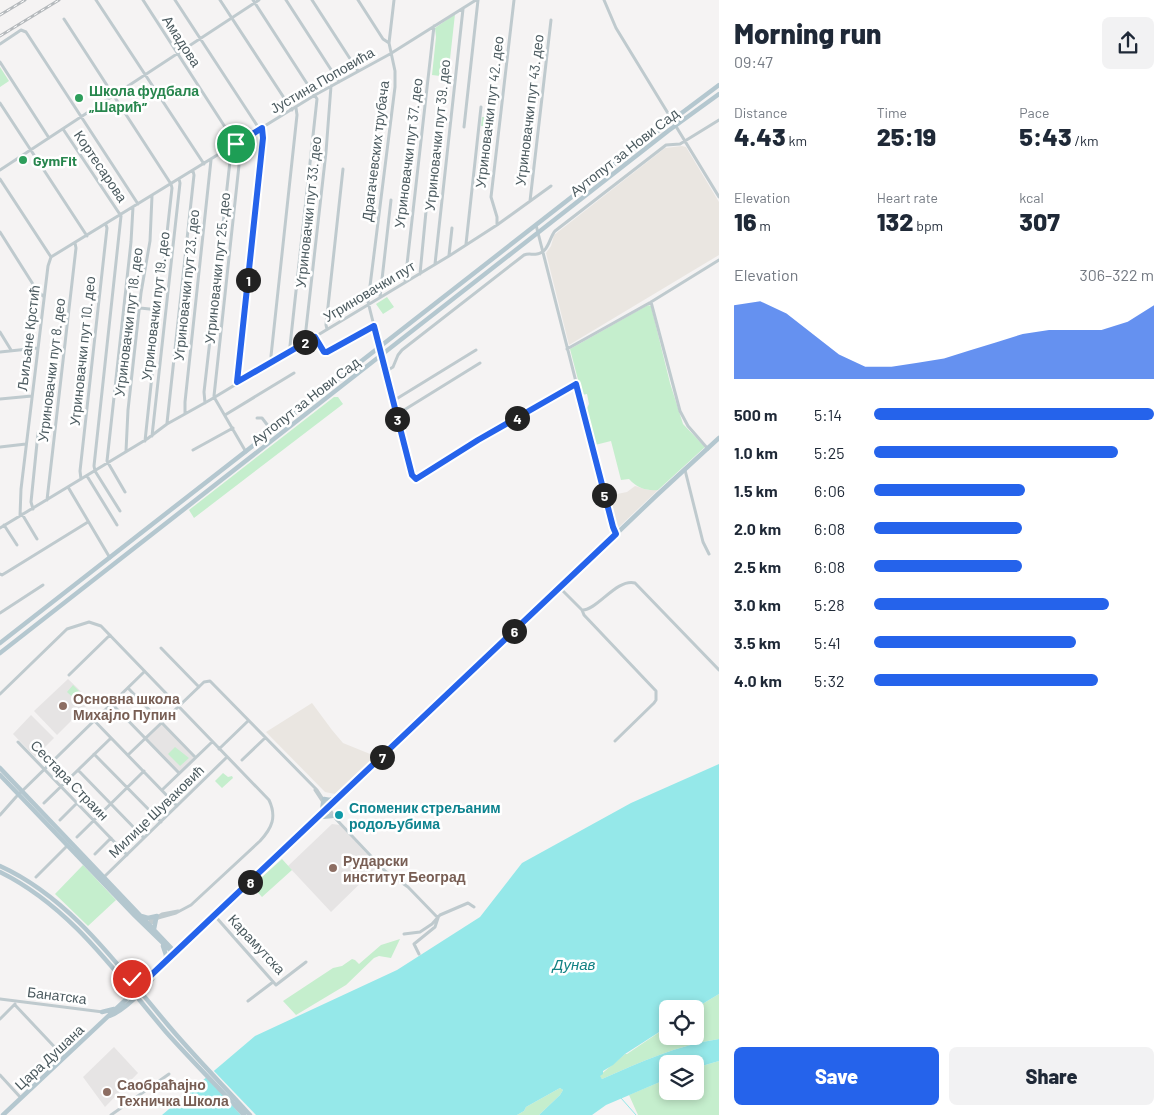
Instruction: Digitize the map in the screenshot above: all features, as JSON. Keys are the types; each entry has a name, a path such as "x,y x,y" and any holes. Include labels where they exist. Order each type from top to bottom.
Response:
{"main road":[{"name":"Аутопут за Нови Сад","path":"0,643 672,119 719,85"},
{"name":"Аутопут за Нови Сад","path":"0,653 719,94"},
{"name":"Цара Душана","path":"3,1115 110,1016 124,1000 149,981 165,962 319,818 616,534 685,470 710,450 714,442 719,438"},
{"path":"0,768 68,846 139,915 166,950 165,962"},
{"path":"0,775 20,793 175,953"},
{"path":"334,818 319,818 324,809 324,801 340,797"},
{"path":"0,866 47,894 127,979 244,1115"},
{"path":"0,872 15,879 41,896 85,934"},
{"path":"139,915 157,918 154,930"},
{"path":"160,941 175,953"},
{"path":"168,944 174,946 184,944"},
{"path":"127,979 140,982 149,981 147,993 149,1006"},
{"path":"124,1000 128,991 127,979"},
{"name":"Цара Душана","path":"110,1016 124,1007 137,991"},
{"path":"124,1007 137,1001 149,1006"},
{"path":"102,1012 116,1008"},
{"path":"194,1059 250,1115"}],"street":[{"path":"96,0 204,164"},
{"name":"Амадова","path":"142,0 238,143"},
{"path":"175,0 261,129 263,138 237,382"},
{"path":"220,0 292,110"},
{"path":"0,170 232,18 254,1 259,0"},
{"path":"286,0 339,82"},
{"path":"312,0 358,71"},
{"path":"358,0 383,39 389,44"},
{"name":"Драгачевских трубача","path":"368,304 395,87 395,71 389,44 394,0"},
{"path":"464,127 477,0"},
{"name":"Јустина Поповића","path":"52,258 315,95 390,54 470,2 477,0"},
{"name":"Угриновачки пут 42. део","path":"497,225 497,217 491,197 514,0"},
{"path":"604,0 616,28 719,197"},
{"path":"254,1 315,95 317,102 290,346 291,351"},
{"name":"Угриновачки пут 39. део","path":"435,264 463,8"},
{"path":"64,19 171,184 164,260"},
{"name":"Угриновачки пут 43. део","path":"530,201 551,20"},
{"name":"Угриновачки пут 37. део","path":"405,282 434,26"},
{"path":"0,44 21,30 24,31 138,204"},
{"path":"0,62 49,138"},
{"name":"Угриновачки пут 33. део","path":"306,341 328,134 331,86"},
{"path":"0,103 87,236"},
{"path":"466,245 481,107"},
{"path":"272,362 271,356 297,116 296,108"},
{"path":"385,372 394,368 398,355 402,350 524,255 543,251 549,245 554,232 666,145 677,145 686,141 719,120"},
{"name":"Кортесарова","path":"63,129 120,216"},
{"name":"Угриновачки пут 25. део","path":"214,397 240,165 238,143"},
{"path":"222,234 230,148"},
{"name":"Угриновачки пут 23. део","path":"185,413 211,160"},
{"path":"327,330 343,169"},
{"path":"166,424 193,171"},
{"path":"0,179 52,258"},
{"name":"Угриновачки пут 19. део","path":"152,436 179,198 179,179"},
{"name":"Угриновачки пут","path":"0,528 107,462 145,441 166,424 205,403 449,256 497,225 551,186"},
{"name":"Угриновачки пут 18. део","path":"126,451 129,402 150,241 152,196"},
{"path":"380,298 391,200"},
{"path":"420,274 427,201"},
{"path":"125,492 107,462 131,242 133,207"},
{"path":"120,216 94,460 95,471 120,511"},
{"name":"Угриновачки пут 10. део","path":"81,479 80,471 106,225"},
{"path":"536,225 616,534"},
{"path":"449,256 452,228"},
{"path":"0,232 36,289 44,297"},
{"name":"Угриновачки пут 8. део","path":"47,500 76,248 75,243"},
{"name":"Љиљане Крстић","path":"21,515 19,502 44,297 49,263 52,258"},
{"path":"567,349 651,302 719,260"},
{"path":"205,403 204,392 216,278"},
{"path":"145,441 161,291"},
{"path":"651,302 680,411 688,426 710,450"},
{"path":"368,304 412,475 416,479 478,440 576,384"},
{"path":"140,308 159,310"},
{"path":"315,337 324,352 327,352 374,326"},
{"path":"0,332 11,350"},
{"path":"0,352 38,348"},
{"path":"393,401 476,350"},
{"path":"396,415 480,363"},
{"path":"225,415 294,372"},
{"path":"0,399 32,396"},
{"path":"214,397 246,452"},
{"path":"257,418 262,418 272,431"},
{"path":"193,450 233,428"},
{"path":"33,508 31,502 38,434"},
{"path":"0,447 26,444"},
{"path":"685,470 703,542 709,554"},
{"path":"87,476 117,525"},
{"path":"68,487 110,558"},
{"path":"21,515 37,539"},
{"path":"0,574 8,572 88,522"},
{"path":"4,525 17,545"},
{"path":"582,610 589,610 596,602 625,583 635,583 719,670"},
{"path":"0,613 43,585"},
{"path":"560,588 656,691 654,703 615,741"},
{"path":"0,694 68,629 82,623 92,622 100,626 110,636 269,800 274,813 268,833 191,905 181,910 166,913 147,925"},
{"path":"69,675 110,636"},
{"path":"161,648 199,687"},
{"path":"0,815 44,769 144,672"},
{"path":"128,755 205,681 210,681 313,787 334,818 385,871 408,887 438,918"},
{"path":"128,688 195,757"},
{"path":"112,704 179,773"},
{"path":"84,710 177,806"},
{"path":"219,749 248,721"},
{"path":"44,803 111,738"},
{"path":"242,760 265,738"},
{"path":"162,790 212,741"},
{"name":"Сестара Страин","path":"18,742 127,855"},
{"path":"94,754 161,822"},
{"name":"Милице Шуваковић","path":"102,879 227,757"},
{"path":"78,770 144,838"},
{"path":"77,837 144,771"},
{"path":"60,820 78,803"},
{"path":"1,804 5,809"},
{"path":"95,854 111,838"},
{"path":"36,877 68,846"},
{"path":"404,934 423,930 438,918 469,903 474,907"},
{"name":"Карамутска","path":"215,915 273,982 277,984 306,962"},
{"path":"418,954 414,944 435,927 438,918"},
{"path":"248,1001 273,982"},
{"name":"Банатска","path":"0,999 15,1003 102,1012 110,1016"},
{"path":"0,1019 15,1003 65,1058"},
{"path":"111,1115 169,1074"},
{"path":"0,1076 21,1098"}],"shaded area":[{"path":"686,147 719,202 719,255 569,345 546,253 551,246 554,235 665,148"},
{"path":"635,486 648,490 658,490 617,527 607,496 627,492"},
{"name":"Основна школа Михајло Пупин","path":"68,679 91,701 57,735 34,711"},
{"path":"312,703 343,743 375,756 335,794 325,792 266,732"},
{"path":"31,715 54,738 35,757 13,734"},
{"path":"161,723 195,757 179,773 145,739"},
{"name":"Рударски институт Београд","path":"332,824 340,825 378,866 331,912 288,866"},
{"name":"Саобраћајно Техничка Школа","path":"114,1047 138,1073 105,1107 83,1077"}],"green space":[{"path":"455,14 448,77 432,75 436,37 435,28"},
{"path":"0,67 9,81 0,87"},
{"path":"482,117 494,118 493,127 481,126"},
{"path":"387,297 394,307 383,314 376,304"},
{"path":"648,305 651,306 670,383 683,424 705,447 658,490 642,488 635,485 629,479 621,480 611,441 595,445 586,410 589,404 587,394 582,395 570,349"},
{"path":"334,397 338,397 343,404 194,518 189,510"},
{"path":"73,685 86,698 80,704 67,692"},
{"path":"175,747 189,758 180,766 168,754"},
{"path":"223,773 233,778 222,788 215,781"},
{"path":"282,859 292,870 262,897 252,886"},
{"path":"83,865 116,900 88,926 55,894"},
{"path":"400,939 391,958 379,956 374,958 346,985 296,1015 283,1001 333,968 342,966 352,959 359,964 381,945"},
{"path":"719,994 719,1039 704,1042 704,1003"},
{"path":"659,1032 659,1045 689,1045 645,1060 602,1079 599,1076"},
{"path":"719,1061 719,1115 638,1115 629,1095 659,1082 659,1100 704,1100 704,1065"},
{"path":"560,1088 563,1090 560,1095 539,1115 517,1115 524,1111 526,1107"}],"water":[{"name":"Дунав","path":"719,764 719,994 704,1003 704,1000 659,1000 659,1032 625,1054 603,1071 603,1074 600,1076 602,1079 659,1055 659,1082 606,1105 592,1115 539,1115 560,1095 563,1090 560,1088 526,1107 524,1111 517,1115 162,1115 255,1036 397,970 480,917 522,863 631,803"},
{"name":"Дунав","path":"719,1039 719,1061 704,1065 704,1055 660,1055 689,1045 704,1045 704,1042"}],"pier":[{"path":"212,1069 256,1115 241,1115 204,1075"}],"waterway":[{"path":"621,1098 636,1115"}],"railway":[{"path":"0,15 25,0"},
{"path":"0,36 59,0"}],"place":[{"name":"Школа фудбала „Шарић”","path":"79,98"},
{"name":"GymFit","path":"23,160"},
{"name":"Основна школа Михајло Пупин","path":"63,706"},
{"name":"Споменик стрељаним родољубима","path":"339,815"},
{"name":"Рударски институт Београд","path":"333,868"},
{"name":"Саобраћајно Техничка Школа","path":"107,1092"}],"route":[{"path":"132,979 140,982 147,979 319,818 616,534 576,384 478,440 419,478 414,479 374,326 327,352 324,352 315,337 237,382 263,138 262,128 236,144"}]}
